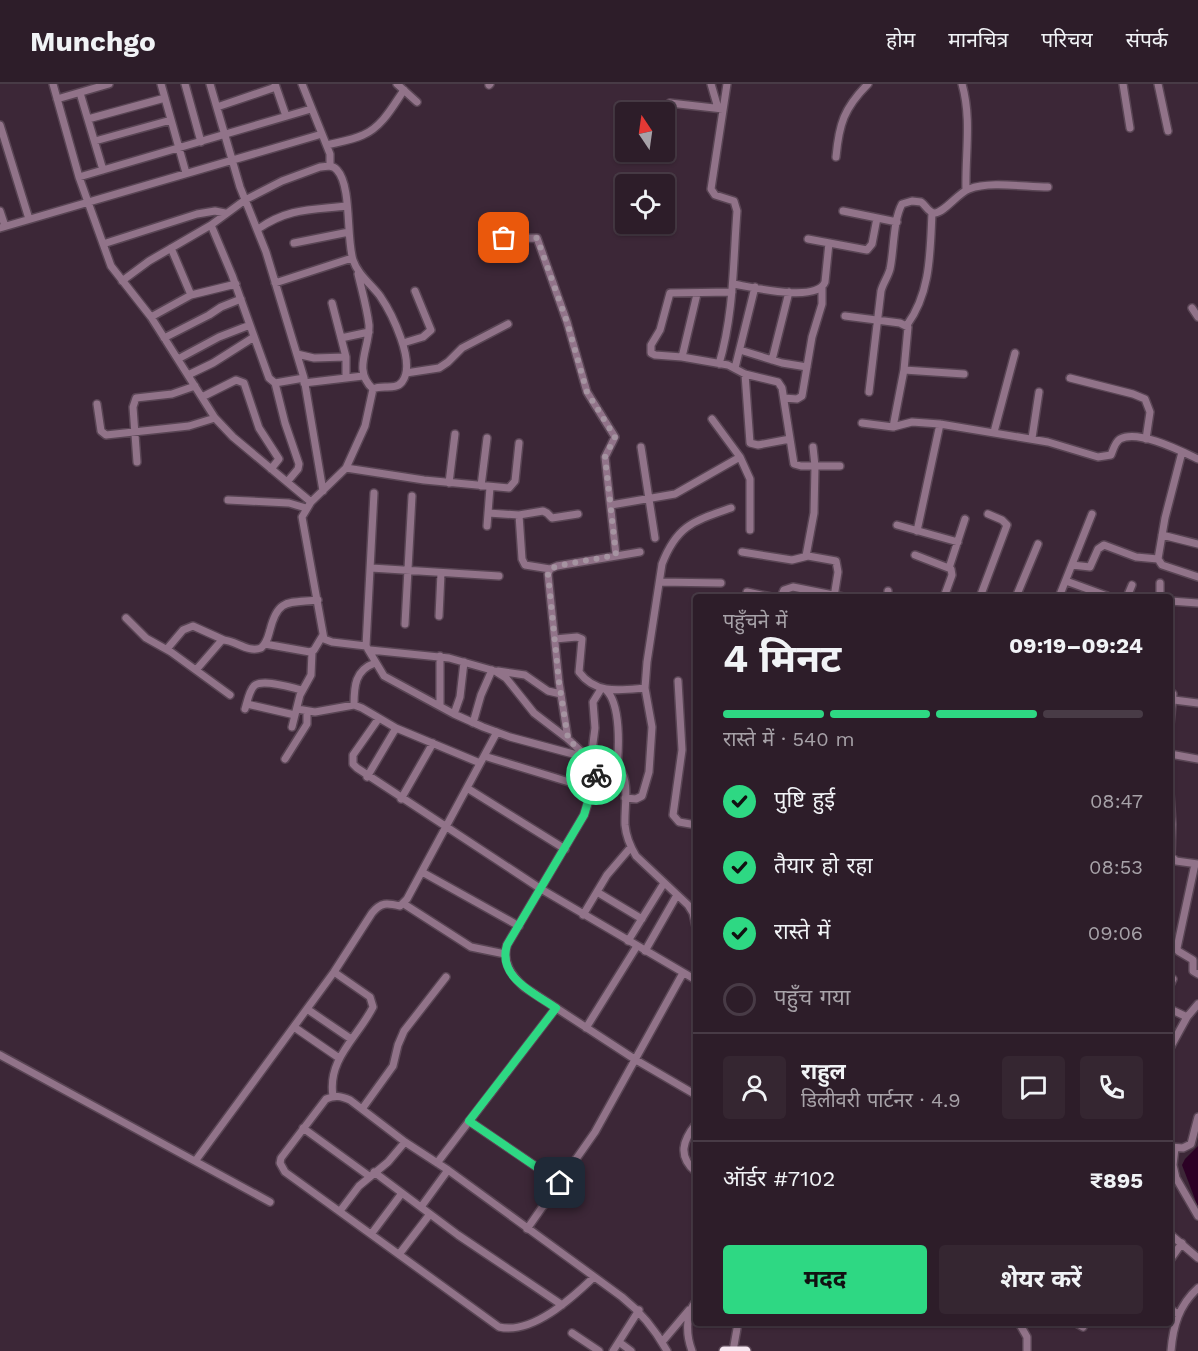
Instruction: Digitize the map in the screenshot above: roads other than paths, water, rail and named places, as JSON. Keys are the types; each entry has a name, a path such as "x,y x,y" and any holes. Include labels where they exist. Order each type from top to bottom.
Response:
{"highway":[{"path":"730,1351 746,1351"}],"street":[{"path":"53,84 80,177 111,266 151,317 215,418 287,482 309,505"},
{"path":"57,99 109,84"},
{"path":"161,84 186,173"},
{"path":"185,84 201,142"},
{"path":"210,84 231,159 258,229 297,354 304,380 324,491"},
{"path":"302,84 310,109 327,145 331,158 330,166"},
{"path":"397,84 417,102"},
{"path":"711,84 721,109"},
{"path":"719,364 728,333 737,207 734,201 715,195 711,189 721,109 727,84"},
{"path":"836,157 837,139 844,114 868,84"},
{"path":"962,84 969,118 966,190"},
{"path":"1122,84 1130,128"},
{"path":"1158,84 1168,131"},
{"path":"217,107 275,86 286,116"},
{"path":"327,145 364,135 372,130 404,90"},
{"path":"80,93 103,170"},
{"path":"88,119 165,98"},
{"path":"675,104 721,109"},
{"path":"80,177 310,109"},
{"path":"94,141 171,120"},
{"path":"0,125 29,219"},
{"path":"0,211 2,227 322,134"},
{"path":"122,281 171,248 211,225 245,200 290,178 330,166 338,170 342,178 352,258 366,308 369,332 362,363 363,376 366,383 373,388"},
{"path":"932,213 940,211 966,190 987,186 1048,187"},
{"path":"869,392 876,320 884,281 890,270 900,207 906,202 921,202 932,213 928,271 925,290 918,309 907,325 909,334 893,427"},
{"path":"258,229 288,213 347,206"},
{"path":"102,244 197,214 215,211 225,213"},
{"path":"843,211 897,222"},
{"path":"808,239 863,249 870,248 877,218"},
{"path":"211,225 236,284 268,378 275,383 299,464 298,469 287,482"},
{"path":"294,243 349,232"},
{"path":"484,239 537,238 567,322 587,392 615,437 605,457 616,555"},
{"path":"784,398 797,399 802,396 812,337 822,304 822,288 825,282 829,243"},
{"path":"171,248 191,295"},
{"path":"274,283 352,258"},
{"path":"356,268 379,295 403,344 406,373 403,380 396,386 373,388"},
{"path":"151,317 191,295 236,284"},
{"path":"735,368 755,287"},
{"path":"822,288 802,294 755,287 697,294 670,293 660,330 651,345 651,353 719,364 735,368 745,374 778,382 782,385 794,464 840,466"},
{"path":"403,344 423,337 431,330 415,291"},
{"path":"772,360 789,292"},
{"path":"682,357 697,294"},
{"path":"164,338 221,307 241,299"},
{"path":"332,303 346,357 346,376"},
{"path":"1192,308 1198,317"},
{"path":"845,316 907,325"},
{"path":"406,373 439,368 462,348 508,324"},
{"path":"178,358 225,334 250,325"},
{"path":"341,338 369,332"},
{"path":"188,375 213,363 254,337"},
{"path":"740,350 772,360 807,367"},
{"path":"994,432 1015,353"},
{"path":"297,354 314,358 346,357"},
{"path":"904,370 964,374"},
{"path":"745,374 750,443 758,445 790,439"},
{"path":"275,383 363,376"},
{"path":"1070,378 1145,399 1150,412 1146,440"},
{"path":"202,397 232,381 240,380 244,383 259,428 279,459 271,469"},
{"path":"137,462 133,407 136,398 172,394 195,386"},
{"path":"373,388 365,426 346,468 309,505 302,522 323,636 327,641 440,657 494,671 506,678 534,713 568,739 589,759"},
{"path":"1032,438 1039,392"},
{"path":"97,404 103,433 111,435 189,426 215,418"},
{"path":"712,419 740,457 747,472 751,486 750,530"},
{"path":"862,423 893,427 912,422 940,424 1032,438 1098,457 1111,455 1117,441 1127,437 1146,440 1198,459"},
{"path":"917,531 940,424"},
{"path":"449,483 455,434"},
{"path":"481,486 487,438"},
{"path":"346,468 389,476 506,488 514,484 519,443"},
{"path":"640,447 655,538"},
{"path":"806,556 814,513 813,447"},
{"path":"1182,452 1158,559 1162,565 1198,577"},
{"path":"611,505 665,496 687,488 740,457"},
{"path":"487,526 490,487"},
{"path":"374,493 368,648 384,676 473,723 617,767 626,778 625,828 631,847 636,856 688,905 693,913"},
{"path":"405,624 412,496"},
{"path":"228,500 309,505"},
{"path":"625,798 636,799 642,796 649,772 652,727 645,688 662,564 668,550 684,529 693,522 731,508"},
{"path":"488,513 519,514 543,511 552,518 578,514"},
{"path":"519,514 522,559 525,565 550,569 640,552"},
{"path":"981,594 1007,525 1002,520 988,514"},
{"path":"1060,594 1092,514"},
{"path":"945,594 952,575 949,568 965,519"},
{"path":"897,525 958,542"},
{"path":"1162,535 1198,544"},
{"path":"1017,594 1038,544"},
{"path":"1072,565 1090,567 1098,549 1104,545 1136,557 1158,559"},
{"path":"742,552 792,560 806,556 836,561 838,572 834,594"},
{"path":"915,555 949,568"},
{"path":"371,568 499,576"},
{"path":"550,569 548,579 568,739"},
{"path":"439,616 441,573"},
{"path":"1065,581 1101,594"},
{"path":"660,582 721,583"},
{"path":"1160,583 1160,594"},
{"path":"1128,594 1132,585"},
{"path":"783,594 784,590 793,587 825,594"},
{"path":"747,592 757,594"},
{"path":"167,649 183,630 193,626 224,640 258,650 265,644 273,616 279,607 291,603 318,600"},
{"path":"1173,601 1198,603"},
{"path":"126,618 146,638 167,649 230,695"},
{"path":"292,727 302,690 311,675 312,652 323,636"},
{"path":"555,639 577,637 582,639 579,672 584,678 604,689 614,700 620,738 617,767"},
{"path":"196,670 218,643 224,640"},
{"path":"265,644 312,652"},
{"path":"440,657 440,705"},
{"path":"454,714 459,703 464,662"},
{"path":"354,705 356,680 364,668 375,663"},
{"path":"494,671 510,671 525,675 548,691 561,693"},
{"path":"473,723 482,695 494,671"},
{"path":"678,681 682,750 673,815 679,822 693,824"},
{"path":"302,690 269,683 258,684 253,688 246,707 307,712 354,705 396,728 480,763"},
{"path":"589,759 595,728 593,702 604,689 645,688"},
{"path":"1173,694 1173,706"},
{"path":"1174,700 1198,704"},
{"path":"285,759 307,724 307,712"},
{"path":"379,718 353,755 352,760 357,768 541,889 693,978"},
{"path":"368,777 396,728"},
{"path":"196,1160 334,972 378,907 384,904 400,906 404,904 497,732"},
{"path":"401,799 433,743"},
{"path":"1173,755 1198,759"},
{"path":"484,756 592,789"},
{"path":"601,762 584,815 507,945 504,954 514,978 586,1028 693,1093"},
{"path":"467,788 565,849"},
{"path":"583,915 614,866 631,847"},
{"path":"1173,858 1176,861 1197,864 1177,945 1178,951 1193,960 1192,971 1198,974"},
{"path":"422,872 519,927"},
{"path":"628,941 664,883"},
{"path":"597,892 642,919"},
{"path":"645,951 677,895"},
{"path":"404,904 471,947 504,954"},
{"path":"586,1028 637,946"},
{"path":"1173,953 1178,951"},
{"path":"333,1095 331,1084 339,1059 370,1012 372,1002 364,993 334,972"},
{"path":"527,1229 595,1132 683,973"},
{"path":"362,1109 393,1066 404,1031 446,977"},
{"path":"1173,1043 1187,1017 1198,1004"},
{"path":"308,1008 351,1039"},
{"path":"436,1163 556,1008"},
{"path":"1173,1010 1187,1017"},
{"path":"294,1027 339,1059"},
{"path":"0,1055 270,1202"},
{"path":"594,1277 562,1305 530,1323 507,1329 499,1327 282,1168 281,1158 326,1099 333,1095 343,1096 405,1142 448,1170 527,1229 594,1277 639,1310 667,1351"},
{"path":"1198,1117 1197,1132 1191,1144 1183,1148 1173,1147 1176,1178 1198,1216"},
{"path":"469,1121 560,1183"},
{"path":"303,1128 402,1193 562,1305"},
{"path":"693,1128 684,1141 684,1152 686,1160 693,1168"},
{"path":"340,1211 358,1186 388,1162 405,1142"},
{"path":"421,1207 448,1170"},
{"path":"372,1233 402,1193"},
{"path":"400,1253 430,1214"},
{"path":"1173,1236 1198,1258"},
{"path":"1173,1256 1182,1243"},
{"path":"1171,1351 1178,1314 1187,1298 1197,1290"},
{"path":"662,1342 693,1305"},
{"path":"613,1351 639,1310"},
{"path":"689,1310 688,1334 692,1351"},
{"path":"1173,1311 1178,1314"},
{"path":"730,1351 737,1326"},
{"path":"1021,1326 1028,1340 1027,1351"},
{"path":"1026,1333 1030,1326"},
{"path":"572,1333 599,1351"},
{"path":"619,1342 631,1351"}]}
